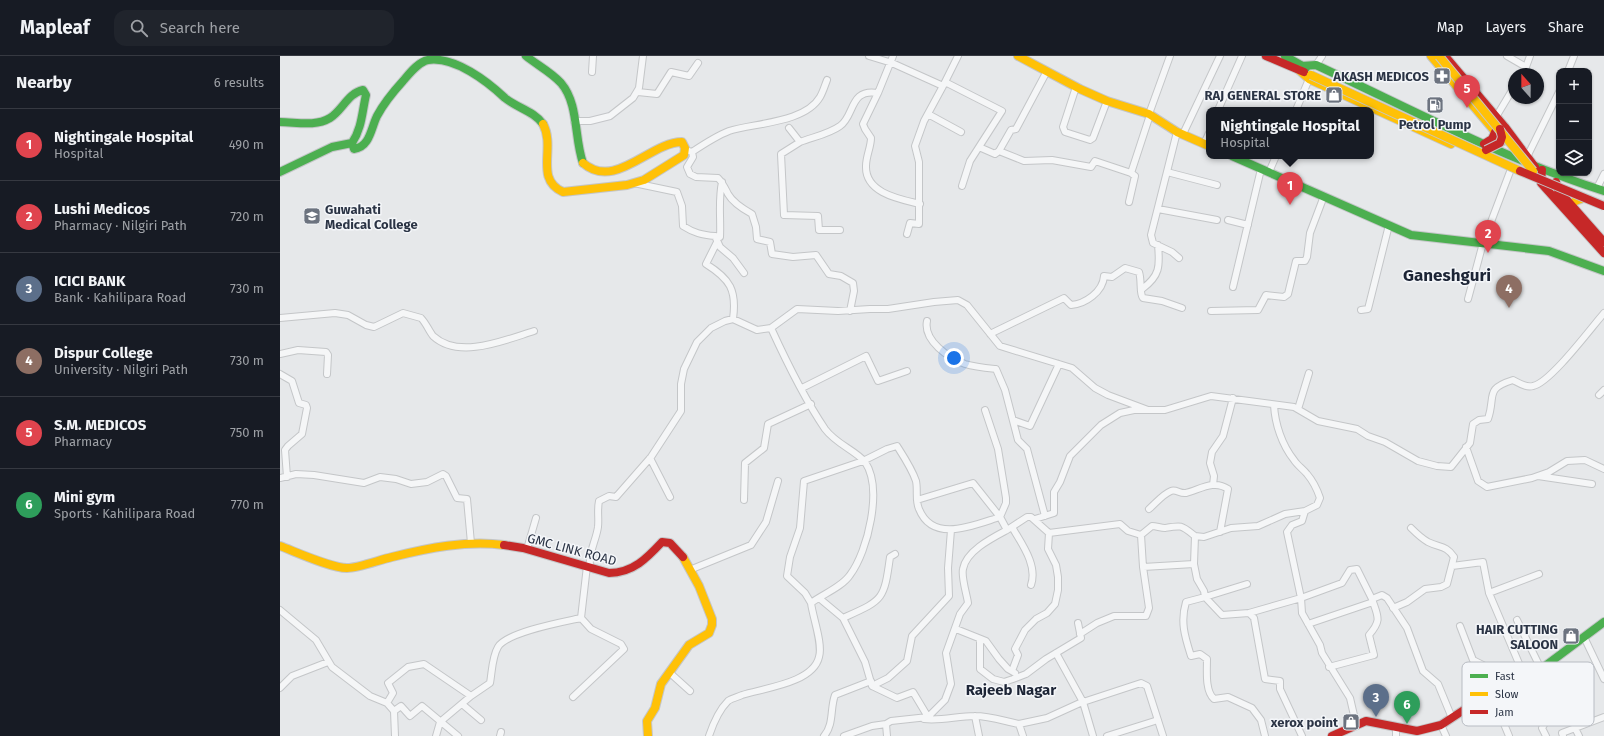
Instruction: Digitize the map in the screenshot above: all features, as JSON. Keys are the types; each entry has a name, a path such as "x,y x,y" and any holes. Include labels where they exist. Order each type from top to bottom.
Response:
{"main road":[{"path":"352,143 354,149 359,149 366,143 378,114 394,93 415,69 427,59 435,57 447,59 467,68 486,80 511,102 531,113 543,123 547,131 548,183 554,190 563,192 634,183 644,180 689,151 682,142 674,142 640,160 602,174 589,170 582,162 578,152 574,121 564,88 556,77 526,56"},
{"path":"1018,56 1076,87 1107,101 1150,114 1180,133 1206,145"},
{"path":"1266,56 1301,68 1513,168 1604,207"},
{"path":"1285,56 1301,68"},
{"path":"1431,56 1535,171 1541,183 1604,253"},
{"path":"1439,56 1498,130 1535,171 1541,183 1604,207"},
{"path":"1445,56 1496,117 1524,160 1535,171"},
{"path":"1312,73 1476,140 1485,147 1524,160"},
{"path":"1312,73 1604,200"},
{"path":"1312,73 1472,153 1511,169 1535,171 1555,175 1601,190"},
{"path":"280,122 313,124 323,121 337,113 356,92 363,90 366,95 362,111 362,123 358,136 352,143 332,147 280,172"},
{"path":"1485,147 1496,148 1501,143 1502,137 1498,130"},
{"path":"1472,153 1478,148 1476,140"},
{"path":"1239,159 1411,235 1549,251 1604,272"},
{"path":"1555,175 1558,190 1604,242"},
{"path":"1572,206 1575,201 1581,199"},
{"name":"GMC LINK ROAD","path":"280,546 312,559 347,568 394,556 460,544 486,543 527,549 609,573 619,574 635,567 662,542 668,541 673,544 692,569 712,619 713,626 710,632 704,637 694,640 689,644 661,684 655,708 647,721 648,736"},
{"path":"1550,662 1604,622"},
{"path":"1332,736 1356,724 1366,721 1417,731 1441,725 1462,711"}],"street":[{"path":"592,72 593,56"},
{"path":"574,121 590,121 610,116 621,109 638,92 643,56"},
{"path":"869,56 892,63 944,84 1002,111 970,161 962,186"},
{"path":"893,56 892,63 863,124 864,129 871,138 865,167 873,187 900,200 920,204"},
{"path":"907,234 910,223 919,224 919,162 915,146 928,114 958,56"},
{"path":"1131,173 1170,56"},
{"path":"1179,258 1153,243 1151,236 1167,172 1180,133 1220,56"},
{"path":"1219,107 1242,56"},
{"path":"1297,107 1312,73 1322,56"},
{"path":"1507,56 1526,67 1530,56"},
{"path":"1569,68 1574,56"},
{"path":"638,92 658,94 671,72 689,76 698,63"},
{"path":"979,147 995,154 999,151 1011,130 1016,129 1047,71"},
{"path":"827,80 820,98 796,115 781,121 729,131 715,137 689,151 694,157 687,167 690,174 696,177 718,178 722,182 729,195 740,206 752,214 756,227 757,239 770,242 772,254 793,257 816,255 829,274 841,276 853,283 854,291 850,311"},
{"path":"1076,87 1063,127 1065,132 1090,140 1093,138 1107,101"},
{"path":"840,230 818,230 818,216 784,215 781,154 800,142 838,127 848,118 852,104 861,96 871,91 878,93"},
{"path":"1496,117 1508,97"},
{"path":"1524,160 1556,98"},
{"path":"928,114 961,132"},
{"path":"789,128 800,142"},
{"path":"999,151 1024,161 1052,160 1091,166 1095,161 1131,173 1135,176 1129,202"},
{"path":"1269,172 1275,159"},
{"path":"1233,286 1261,169"},
{"path":"1468,300 1483,243 1511,169"},
{"path":"1167,172 1217,185"},
{"path":"1601,190 1604,174"},
{"path":"722,182 719,200 721,224 720,237 716,239 706,264 724,276 732,287 734,297 733,319"},
{"path":"634,183 677,192 682,206 683,226 693,233 716,239 744,273"},
{"path":"1211,311 1258,310 1266,295 1284,298 1288,294 1296,261 1305,261 1307,257 1310,233 1324,196"},
{"path":"1158,209 1217,220"},
{"path":"1228,220 1248,225"},
{"path":"1361,310 1368,309 1390,225"},
{"path":"1142,289 1156,277 1159,263 1158,245"},
{"path":"990,334 1064,298 1071,306 1080,304 1094,296 1104,280 1104,276 1112,277 1125,268 1138,272 1141,278 1142,289 1140,295 1143,298 1162,301 1182,308"},
{"path":"581,618 589,559 596,537 597,509 599,502 609,496 616,497 650,458 681,411 681,384 684,368 697,342 711,328 725,321 733,319 744,326 757,330 771,328 797,309 850,311 870,309 888,310 934,302 958,300 967,305 1000,346 1072,368 1095,388 1102,392 1148,410"},
{"path":"280,318 335,313 348,315 366,325 374,327 403,313 421,318 432,335 442,342 463,348 534,331"},
{"path":"844,736 872,726 886,724 891,721 928,717 945,700 951,684 946,653 949,641 956,629 960,614 968,603 963,570 968,558 975,551 1027,517 1035,519 1054,513 1054,492 1060,482 1070,456 1101,425 1120,413 1134,410 1165,410 1211,396 1233,398 1247,402 1294,407 1318,421 1357,429 1368,436 1385,442 1418,461 1436,466 1451,467 1470,443 1473,424 1479,420 1488,419 1492,394 1497,387 1500,384 1513,380 1523,386 1533,386 1546,378 1561,364 1604,313"},
{"path":"927,321 926,328 929,337 953,358 966,364 996,369 1005,390 1018,440 1028,449 1045,516"},
{"path":"771,328 802,388 832,437 863,461 870,472 873,483 873,511 861,553 850,576 811,603"},
{"path":"280,354 298,350 326,352 327,374"},
{"path":"802,388 866,356 878,382 907,371"},
{"path":"1013,420 1030,426 1059,364"},
{"path":"1298,409 1309,373"},
{"path":"280,374 292,381 299,403 306,405 307,408 302,434 288,446 286,450 287,477"},
{"path":"1599,395 1604,390"},
{"path":"1213,485 1214,476 1210,463 1212,452 1223,436 1233,398"},
{"path":"744,500 745,463 764,448 768,424 811,404"},
{"path":"1048,533 1120,524 1128,531 1141,534 1152,526 1164,528 1177,525 1185,528 1195,536 1204,537 1231,528 1258,526 1285,514 1305,511 1317,505 1320,498 1313,482 1294,461 1285,445 1277,422 1274,405"},
{"path":"985,410 998,449 1006,498 1006,503 1000,517"},
{"path":"709,736 717,717 729,700 758,690 788,683 813,669 820,658 820,648 811,603 805,593 787,576 790,557 800,528 804,481 863,461 887,449 897,446 916,482 919,509 929,524 938,528 951,530 1000,517"},
{"path":"1466,447 1478,481 1487,487 1504,485 1538,476 1567,461 1585,460 1604,469"},
{"path":"650,458 670,497"},
{"path":"280,478 296,474 314,475 364,483 380,477 396,479 410,484 427,482 442,474 446,476 457,498 467,499 471,544"},
{"path":"1538,476 1592,484"},
{"path":"692,569 751,545 766,522 778,481"},
{"path":"917,500 973,483 1009,528 1029,558 1033,569 1031,584"},
{"path":"1149,509 1170,491 1175,490 1186,493 1198,488 1213,485 1224,486 1228,488 1220,532"},
{"path":"1305,511 1302,521 1292,525 1287,532 1301,598 1302,613 1320,645 1329,667 1350,698 1356,724"},
{"path":"527,549 536,518"},
{"path":"1012,671 1018,655 1015,649 1025,630 1036,619 1047,613 1056,604 1058,577 1056,565 1048,549 1048,533 1035,519"},
{"path":"1393,608 1407,602 1425,590 1448,584 1454,558 1450,551 1444,546 1429,542 1410,528"},
{"path":"824,736 828,732 832,720 831,706 835,695 888,678 907,661 912,636 949,596 948,568 951,530"},
{"path":"1080,634 1097,623 1114,616 1146,616 1149,608 1143,567 1141,534"},
{"path":"1195,536 1194,564 1196,579 1204,591 1205,598 1222,615 1249,613 1301,598 1342,583 1350,570 1357,569 1379,618 1377,626 1369,635 1374,655 1329,667"},
{"path":"843,618 870,606 880,598 887,577 890,557 895,554"},
{"path":"1452,566 1483,562 1489,593 1518,662"},
{"path":"1143,567 1194,564"},
{"path":"1489,593 1539,574"},
{"path":"1247,584 1205,598 1186,602 1183,611 1183,632 1191,656 1200,654 1207,659 1206,674 1211,695 1214,699 1228,697 1252,708 1261,720 1265,736"},
{"path":"1308,624 1372,601 1382,595 1387,598 1407,628 1423,671 1438,684 1452,718"},
{"path":"819,598 843,618 865,662 871,683 897,698 913,692 928,717"},
{"path":"280,610 316,640 328,662 370,696 388,703 394,711 394,736"},
{"path":"1249,613 1254,618 1265,679 1280,681 1280,689 1302,736"},
{"path":"436,736 440,722 471,696 490,683 495,655 502,641 542,626 581,618"},
{"path":"573,697 624,649 621,644 591,629 581,618"},
{"path":"1517,620 1538,662"},
{"path":"980,639 980,669 993,678 1004,682 1020,676 1081,638 1078,623"},
{"path":"1460,626 1473,660 1477,662"},
{"path":"956,629 986,641 999,659 1020,676"},
{"path":"1584,637 1604,679"},
{"path":"1056,653 1083,702 1093,736"},
{"path":"280,688 292,676 328,662"},
{"path":"388,703 393,693 388,683 408,668 417,664 424,664 471,696"},
{"path":"670,673 690,691"},
{"path":"919,719 939,721 975,716 1018,724 1047,718 1083,702 1141,683 1147,686 1163,736"},
{"path":"462,704 481,720"},
{"path":"394,711 401,706 410,716 422,706 458,736"},
{"path":"975,716 979,736"},
{"path":"1594,721 1604,718"},
{"path":"1108,736 1158,720"},
{"path":"886,724 888,736"},
{"path":"1018,724 1023,736"},
{"path":"1441,725 1446,736"},
{"path":"1396,726 1396,736"},
{"path":"1506,726 1509,736"},
{"path":"1543,726 1542,728 1546,736"},
{"path":"1561,735 1581,726"},
{"path":"1575,728 1579,736"}],"traffic: fast":[{"path":"526,56 557,79 567,91 571,101 583,163"},
{"path":"1285,56 1306,68"},
{"path":"280,122 312,123 324,121 334,115 349,98 363,90 366,95 361,120 358,132 352,143 354,149 359,148 367,141 377,116 392,93 417,66 424,61 438,60 460,66 480,78 505,98 535,116 543,124"},
{"path":"1302,66 1316,65 1494,149 1604,191"},
{"path":"280,172 332,147 352,143"},
{"path":"1239,159 1411,235 1549,251 1604,271"},
{"path":"1550,662 1604,622"}],"traffic: slow":[{"path":"1018,56 1080,89 1107,101 1149,114 1177,132 1206,145"},
{"path":"1431,56 1503,141"},
{"path":"1439,56 1533,171"},
{"path":"1299,70 1309,79 1370,107"},
{"path":"1311,75 1520,171"},
{"path":"1374,109 1451,144"},
{"path":"543,124 548,143 547,171 549,179 554,186 563,192 627,185 644,180 684,155 685,148 682,142 670,144 620,169 607,172 595,170 583,163"},
{"path":"1572,206 1575,201 1581,199"},
{"path":"280,546 323,563 352,568 387,558 448,546 462,544 504,545"},
{"path":"648,736 647,721 655,708 661,684 689,645 709,633 712,625 712,619 699,586 683,557"}],"traffic: jam":[{"path":"1266,56 1304,72"},
{"path":"1445,56 1505,127 1535,167"},
{"path":"1486,150 1500,143 1502,137 1500,129"},
{"path":"1484,144 1492,139 1495,132"},
{"path":"1542,170 1541,183 1604,253"},
{"path":"1520,171 1604,206"},
{"path":"1556,182 1558,190 1604,242"},
{"path":"504,545 523,548 609,573 625,570 639,564 662,542 670,543 683,557"},
{"path":"1332,736 1366,721 1417,731 1441,725 1462,711"}],"place":[{"name":"AKASH MEDICOS","path":"1442,76"},
{"name":"RAJ GENERAL STORE","path":"1334,95"},
{"name":"Petrol Pump","path":"1435,105"},
{"name":"S.M. MEDICOS","path":"1467,108"},
{"name":"Nightingale Hospital","path":"1290,205"},
{"name":"Guwahati Medical College","path":"312,216"},
{"name":"Lushi Medicos","path":"1488,253"},
{"name":"Dispur College","path":"1509,308"},
{"name":"HAIR CUTTING SALOON","path":"1571,636"},
{"name":"ICICI BANK","path":"1376,717"},
{"name":"xerox point","path":"1351,722"},
{"name":"Mini gym","path":"1407,724"}],"district":[{"name":"Ganeshguri","path":"1447,275"},
{"name":"Rajeeb Nagar","path":"1011,690"}]}
